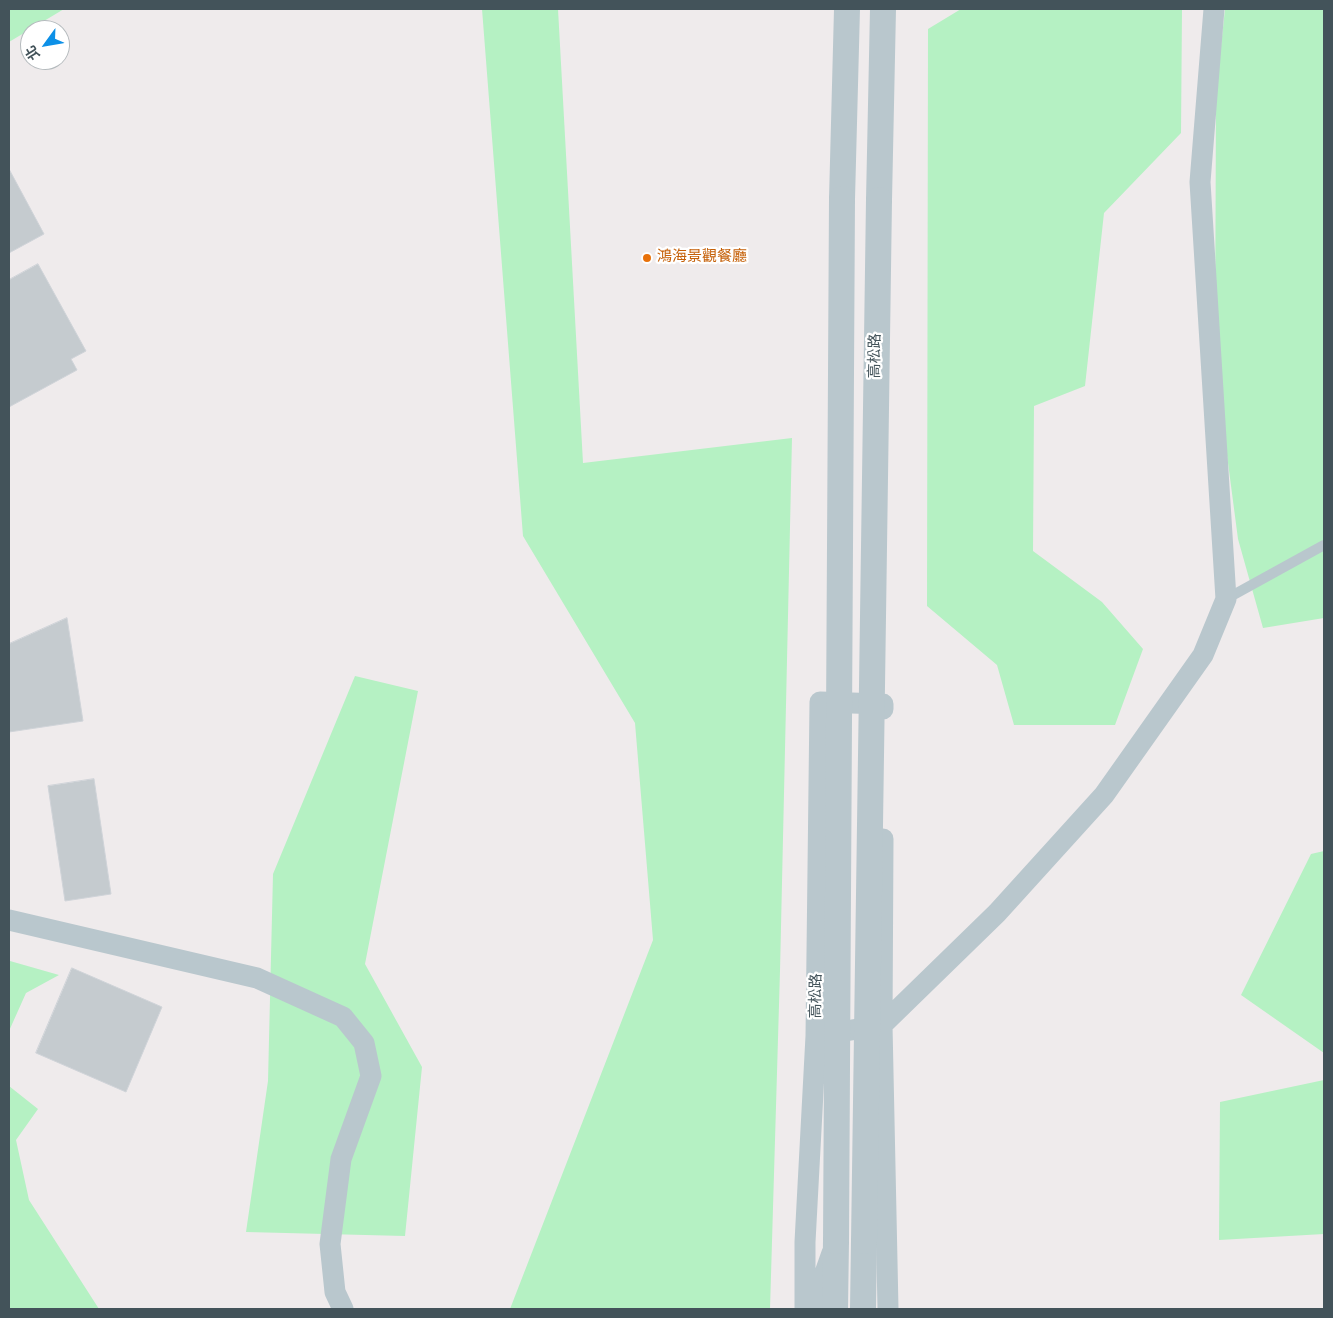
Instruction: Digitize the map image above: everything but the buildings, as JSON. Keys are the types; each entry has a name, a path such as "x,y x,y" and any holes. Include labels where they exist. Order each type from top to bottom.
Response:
{"street":[{"name":"高松路","path":"835,1309 842,199 846,9"},
{"name":"高松路","path":"863,1309 883,9"},
{"path":"816,1036 882,1025 997,913 1104,794 1203,655 1226,599 1200,182 1214,9"},
{"name":"高松路","path":"805,1309 806,1242 816,1036 820,702 883,704 882,1025 888,1309"},
{"path":"9,920 257,978 343,1017 364,1043 371,1076 342,1159 330,1244 335,1292 343,1309"},
{"path":"820,1309 820,1287 836,1241"},
{"path":"864,1241 872,1287 872,1309"}],"lane":[{"path":"1226,599 1324,545"}],"green space":[{"path":"9,9 64,9 46,20 20,20 20,35 9,42"},
{"path":"482,9 558,9 583,463 792,438 770,1309 510,1309 653,940 635,723 523,536"},
{"path":"961,9 1182,9 1181,133 1104,213 1085,386 1034,406 1033,551 1102,602 1143,649 1115,725 1014,725 997,665 927,606 928,29"},
{"path":"1225,9 1324,9 1324,618 1263,628 1238,539 1215,364 1216,92"},
{"path":"355,676 418,691 365,964 422,1067 405,1236 246,1232 268,1081 273,874"},
{"path":"1324,851 1324,1053 1241,995 1311,854"},
{"path":"10,961 59,975 26,993 9,1031"},
{"path":"1324,1080 1324,1234 1219,1240 1220,1102"},
{"path":"9,1086 38,1109 16,1140 29,1200 99,1309 9,1309"}],"place":[{"name":"鴻海景觀餐廳","path":"647,258"}]}
